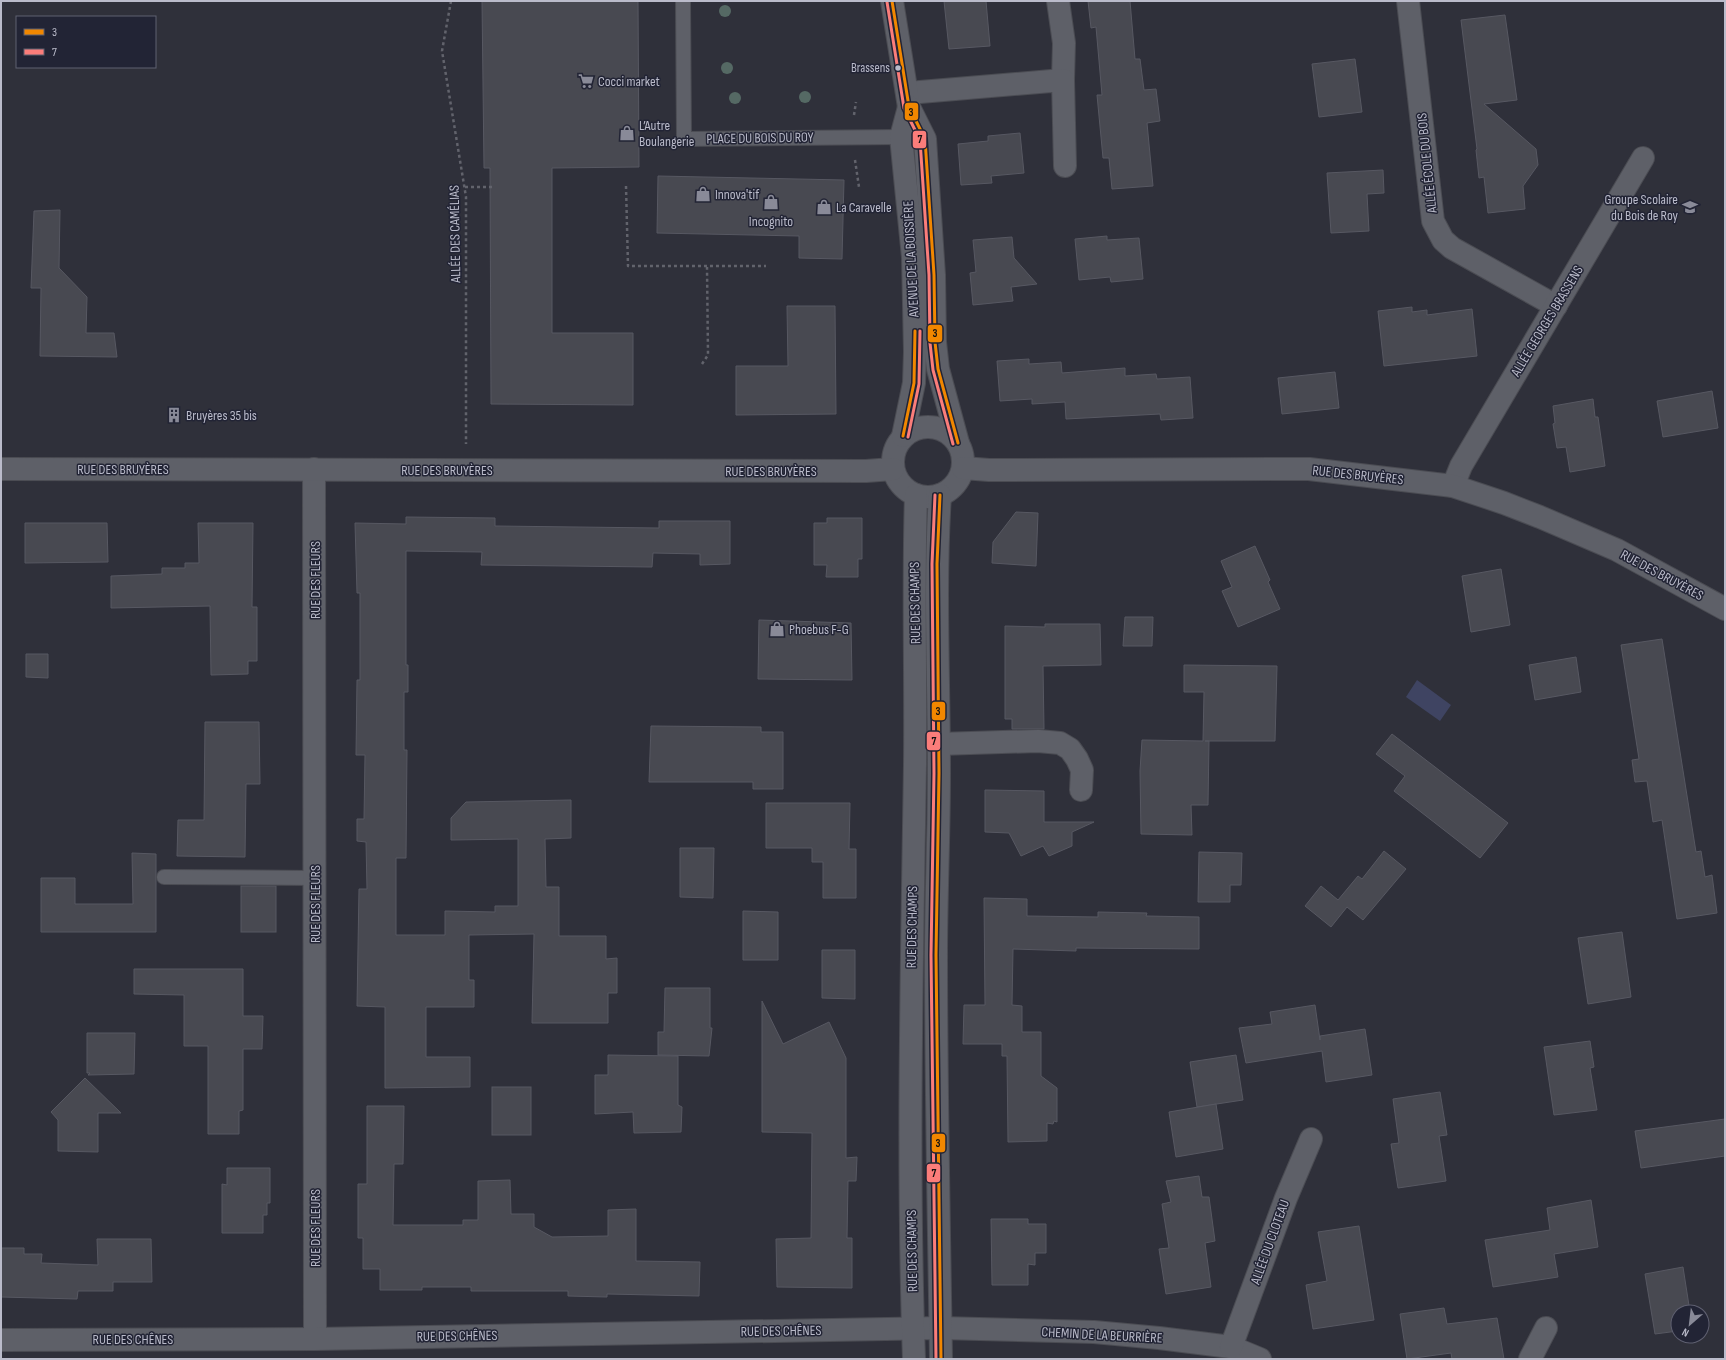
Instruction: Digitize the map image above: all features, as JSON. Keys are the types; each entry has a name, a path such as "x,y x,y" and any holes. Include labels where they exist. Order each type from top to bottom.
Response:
{"street":[{"name":"AVENUE DE LA BOISSIÈRE","path":"892,1 908,100 925,139 934,275 935,342 938,370 958,443"},
{"path":"1058,1 1064,43 1063,80 1065,166"},
{"name":"ALLÉE ÉCOLE DU BOIS","path":"1408,1 1433,220 1443,240 1452,248 1556,306"},
{"path":"908,100 1063,80"},
{"name":"AVENUE DE LA BOISSIÈRE","path":"903,436 914,383 915,352 913,257 901,137 908,100"},
{"name":"ALLÉE GEORGES BRASSENS","path":"1453,486 1461,466 1643,158"},
{"path":"924,426 938,427 949,433 958,443 963,455 963,468 959,479 951,489 940,495 928,497 916,495 905,489 897,480 893,469 893,456 896,445 903,436 913,429 924,426"},
{"name":"RUE DES BRUYÈRES","path":"963,468 989,470 1309,469 1453,486 1504,502 1617,550 1725,609"},
{"name":"RUE DES BRUYÈRES","path":"1,469 866,471 893,469"},
{"name":"RUE DES FLEURS","path":"314,469 316,1339"},
{"name":"RUE DES CHAMPS","path":"914,1359 910,1081 916,696 914,544 916,495"},
{"name":"RUE DES CHAMPS","path":"940,495 937,536 939,860 936,961 941,1359"},
{"path":"939,744 1060,743 1070,749 1078,759 1082,770 1081,790"},
{"name":"ALLÉE DU CLOTEAU","path":"1232,1347 1286,1198 1311,1139"},
{"name":"CHEMIN DE LA BEURRIÈRE","path":"913,1329 941,1328 1094,1332 1232,1347 1260,1359"},
{"path":"1530,1359 1546,1328"},
{"name":"RUE DES CHÊNES","path":"1,1340 147,1338 316,1339 913,1329"}],"lane":[{"name":"PLACE DU BOIS DU ROY","path":"683,1 684,138 901,137"},
{"path":"164,877 315,878"}],"path":[{"name":"ALLÉE DES CAMÉLIAS","path":"451,1 442,51 466,197 466,470"},
{"path":"626,186 628,266 766,266"},
{"path":"465,187 494,187"},
{"path":"702,364 708,355 707,266"}],"water":[{"path":"1417,680 1451,705 1440,721 1406,697"}],"building":[{"path":"482,1 638,1 639,167 552,168 552,333 633,333 633,405 491,404 490,168 484,168"},
{"path":"944,1 986,1 990,46 949,49"},
{"path":"1088,1 1130,1 1135,59 1140,59 1144,90 1156,89 1160,121 1147,123 1153,186 1112,189 1109,158 1103,158 1097,95 1102,95 1096,27 1091,28"},
{"path":"1505,15 1517,100 1484,104 1536,149 1538,165 1523,186 1525,209 1488,213 1484,177 1479,178 1477,149 1461,20"},
{"path":"1355,59 1362,112 1319,117 1312,64"},
{"path":"1020,133 1024,173 991,176 992,183 961,185 958,144 988,141 988,136"},
{"path":"1383,170 1384,193 1367,194 1369,231 1331,233 1327,173"},
{"path":"658,176 844,180 842,259 799,258 799,236 657,233"},
{"path":"60,210 59,268 87,297 86,333 114,333 117,357 40,356 41,288 31,288 34,211"},
{"path":"1107,236 1107,240 1139,238 1143,279 1111,282 1110,277 1079,280 1075,239"},
{"path":"1012,237 1014,258 1037,284 1011,287 1013,301 973,305 970,273 976,272 973,240"},
{"path":"787,306 835,306 836,414 736,415 736,366 788,366"},
{"path":"1412,307 1412,312 1427,310 1427,315 1472,309 1477,356 1384,366 1378,311"},
{"path":"1029,359 1029,364 1061,362 1062,373 1125,368 1125,376 1156,374 1157,379 1190,377 1193,418 1161,420 1160,414 1066,419 1065,402 1032,404 1032,399 1000,401 997,361"},
{"path":"1335,372 1339,408 1282,414 1278,378"},
{"path":"1712,391 1718,428 1663,437 1657,401"},
{"path":"1593,399 1595,417 1598,417 1605,466 1570,472 1566,447 1557,448 1553,424 1555,423 1553,406"},
{"path":"1016,512 1038,513 1036,566 992,563 993,542"},
{"path":"406,517 495,518 495,526 659,528 659,521 730,521 730,564 700,565 700,554 653,553 652,567 481,565 482,552 406,551 406,665 408,665 408,692 404,692 404,750 407,750 406,858 396,858 396,935 445,935 445,911 495,912 495,906 518,906 518,839 451,840 451,818 466,802 571,800 571,838 545,839 546,887 559,887 559,936 606,936 606,959 617,958 617,993 608,993 608,1023 532,1023 534,934 469,935 469,980 474,980 474,1007 426,1007 426,1057 470,1057 470,1087 385,1088 385,1007 357,1006 359,889 367,889 366,842 357,841 357,819 364,819 365,755 356,755 357,680 360,680 360,593 357,593 355,523 406,524"},
{"path":"827,518 862,518 862,559 858,559 858,577 826,577 827,565 814,565 814,523 827,523"},
{"path":"25,523 107,523 108,562 25,563"},
{"path":"198,523 253,523 252,607 257,607 257,661 248,661 248,674 211,675 210,606 111,608 111,576 162,574 162,568 185,568 185,563 199,563"},
{"path":"1255,546 1270,580 1268,582 1280,609 1238,627 1222,591 1232,587 1221,561"},
{"path":"1501,569 1510,625 1471,632 1462,576"},
{"path":"1125,617 1153,617 1152,646 1123,646"},
{"path":"759,620 851,623 852,680 758,679"},
{"path":"1045,624 1100,624 1101,665 1043,666 1044,729 1012,729 1012,719 1005,719 1005,626 1045,627"},
{"path":"1662,639 1696,852 1701,851 1705,877 1712,875 1717,913 1677,919 1662,820 1653,822 1647,781 1635,782 1632,760 1639,759 1621,645"},
{"path":"26,654 48,654 48,678 26,677"},
{"path":"1576,657 1581,692 1535,700 1529,665"},
{"path":"1184,665 1277,666 1275,741 1209,741 1208,805 1191,805 1192,835 1141,834 1140,771 1142,740 1203,741 1204,692 1184,692"},
{"path":"205,722 259,722 260,784 246,784 245,857 177,856 178,820 204,820"},
{"path":"651,726 761,727 761,732 783,732 783,789 753,789 753,782 649,782"},
{"path":"1392,734 1508,823 1480,858 1394,791 1405,776 1376,754"},
{"path":"985,790 1044,791 1044,822 1094,822 1072,832 1072,846 1049,856 1043,846 1021,856 1009,833 985,832"},
{"path":"766,803 850,803 849,849 856,849 856,898 823,898 823,862 812,862 812,848 766,848"},
{"path":"680,848 714,848 713,898 680,897"},
{"path":"1384,851 1406,869 1363,920 1347,907 1331,927 1305,906 1321,886 1338,900 1358,876 1362,879"},
{"path":"1199,852 1242,853 1241,885 1230,885 1230,902 1198,902"},
{"path":"132,853 156,854 156,932 41,932 41,878 75,878 75,904 133,904"},
{"path":"241,886 276,886 276,932 241,932"},
{"path":"984,898 1027,899 1027,916 1098,917 1098,912 1147,913 1146,916 1199,917 1199,949 1076,948 1076,951 1013,949 1012,1005 1022,1006 1022,1032 1041,1032 1041,1076 1057,1088 1057,1122 1054,1121 1053,1124 1047,1123 1047,1141 1008,1142 1007,1056 1002,1056 1002,1044 963,1044 964,1005 985,1005"},
{"path":"743,911 778,912 778,960 743,960"},
{"path":"1622,932 1631,997 1588,1004 1578,938"},
{"path":"822,950 855,950 855,999 822,998"},
{"path":"134,969 243,969 243,1016 263,1016 262,1049 243,1049 243,1110 239,1111 239,1134 208,1134 208,1046 184,1046 184,995 134,994"},
{"path":"665,988 710,988 710,1028 712,1028 709,1056 658,1055 658,1032 664,1032"},
{"path":"762,1001 783,1044 829,1022 846,1058 846,1158 857,1157 856,1181 848,1181 847,1238 852,1238 852,1288 777,1287 776,1239 811,1238 812,1133 762,1132"},
{"path":"1315,1005 1320,1040 1320,1036 1365,1029 1372,1075 1326,1082 1322,1051 1246,1063 1239,1028 1272,1024 1270,1012"},
{"path":"87,1033 135,1033 134,1074 88,1075 90,1073 87,1073"},
{"path":"1590,1041 1594,1067 1590,1068 1597,1110 1554,1115 1544,1047"},
{"path":"608,1055 678,1056 678,1105 682,1107 681,1132 634,1133 633,1112 595,1114 595,1075 608,1075"},
{"path":"1236,1055 1243,1100 1197,1107 1190,1062"},
{"path":"85,1078 121,1113 98,1113 98,1152 58,1151 58,1120 51,1112"},
{"path":"492,1087 531,1087 531,1135 492,1135"},
{"path":"1440,1092 1447,1135 1439,1136 1446,1181 1398,1188 1391,1144 1399,1143 1393,1099"},
{"path":"1216,1104 1223,1149 1176,1157 1169,1112"},
{"path":"367,1106 404,1106 403,1164 394,1164 393,1225 463,1225 463,1220 478,1220 478,1181 510,1180 511,1214 534,1214 534,1227 552,1237 608,1236 608,1210 636,1209 636,1261 700,1262 699,1296 607,1294 607,1297 568,1296 568,1291 471,1291 471,1287 422,1287 422,1290 380,1290 380,1269 363,1269 363,1238 358,1238 358,1184 367,1184"},
{"path":"1725,1119 1725,1156 1641,1168 1635,1131"},
{"path":"227,1168 270,1168 270,1203 267,1203 267,1215 263,1215 263,1233 222,1233 222,1184 227,1185"},
{"path":"1199,1176 1202,1197 1209,1197 1215,1241 1205,1243 1211,1287 1166,1294 1159,1249 1169,1248 1162,1204 1171,1202 1166,1181"},
{"path":"1591,1200 1598,1247 1554,1254 1558,1277 1493,1287 1485,1240 1550,1230 1547,1208"},
{"path":"991,1219 1028,1219 1028,1224 1046,1224 1046,1253 1035,1253 1035,1265 1028,1264 1028,1285 992,1285"},
{"path":"1359,1226 1374,1320 1313,1329 1306,1285 1327,1281 1318,1232"},
{"path":"97,1239 151,1239 152,1282 113,1282 113,1291 78,1291 77,1299 1,1297 1,1248 24,1248 24,1254 42,1254 41,1263 98,1265"},
{"path":"1683,1267 1689,1304 1670,1304 1670,1332 1655,1334 1645,1274"},
{"path":"1444,1308 1447,1324 1497,1318 1504,1359 1452,1359 1451,1353 1407,1359 1400,1314"}],"transit line":[{"name":"3","path":"892,1 909,107 925,139 934,275 935,342 938,369 958,443"},
{"name":"7","path":"887,2 904,108 920,140 929,275 930,343 933,370 953,444"},
{"name":"3","path":"903,436 914,383 915,331"},
{"name":"7","path":"908,437 919,384 920,331"},
{"name":"7","path":"935,495 932,564 934,773 931,955 936,1359"},
{"name":"3","path":"940,495 937,564 939,773 936,955 941,1359"}],"place":[{"name":"Brassens","path":"898,68"},
{"name":"Cocci market","path":"586,81"},
{"name":"L’Autre Boulangerie","path":"627,133"},
{"name":"Innova'tif","path":"703,194"},
{"name":"Incognito","path":"771,202"},
{"name":"La Caravelle","path":"824,207"},
{"name":"Groupe Scolaire du Bois de Roy","path":"1690,207"},
{"name":"Bruyères 35 bis","path":"174,415"},
{"name":"Phoebus F-G","path":"777,629"}]}
